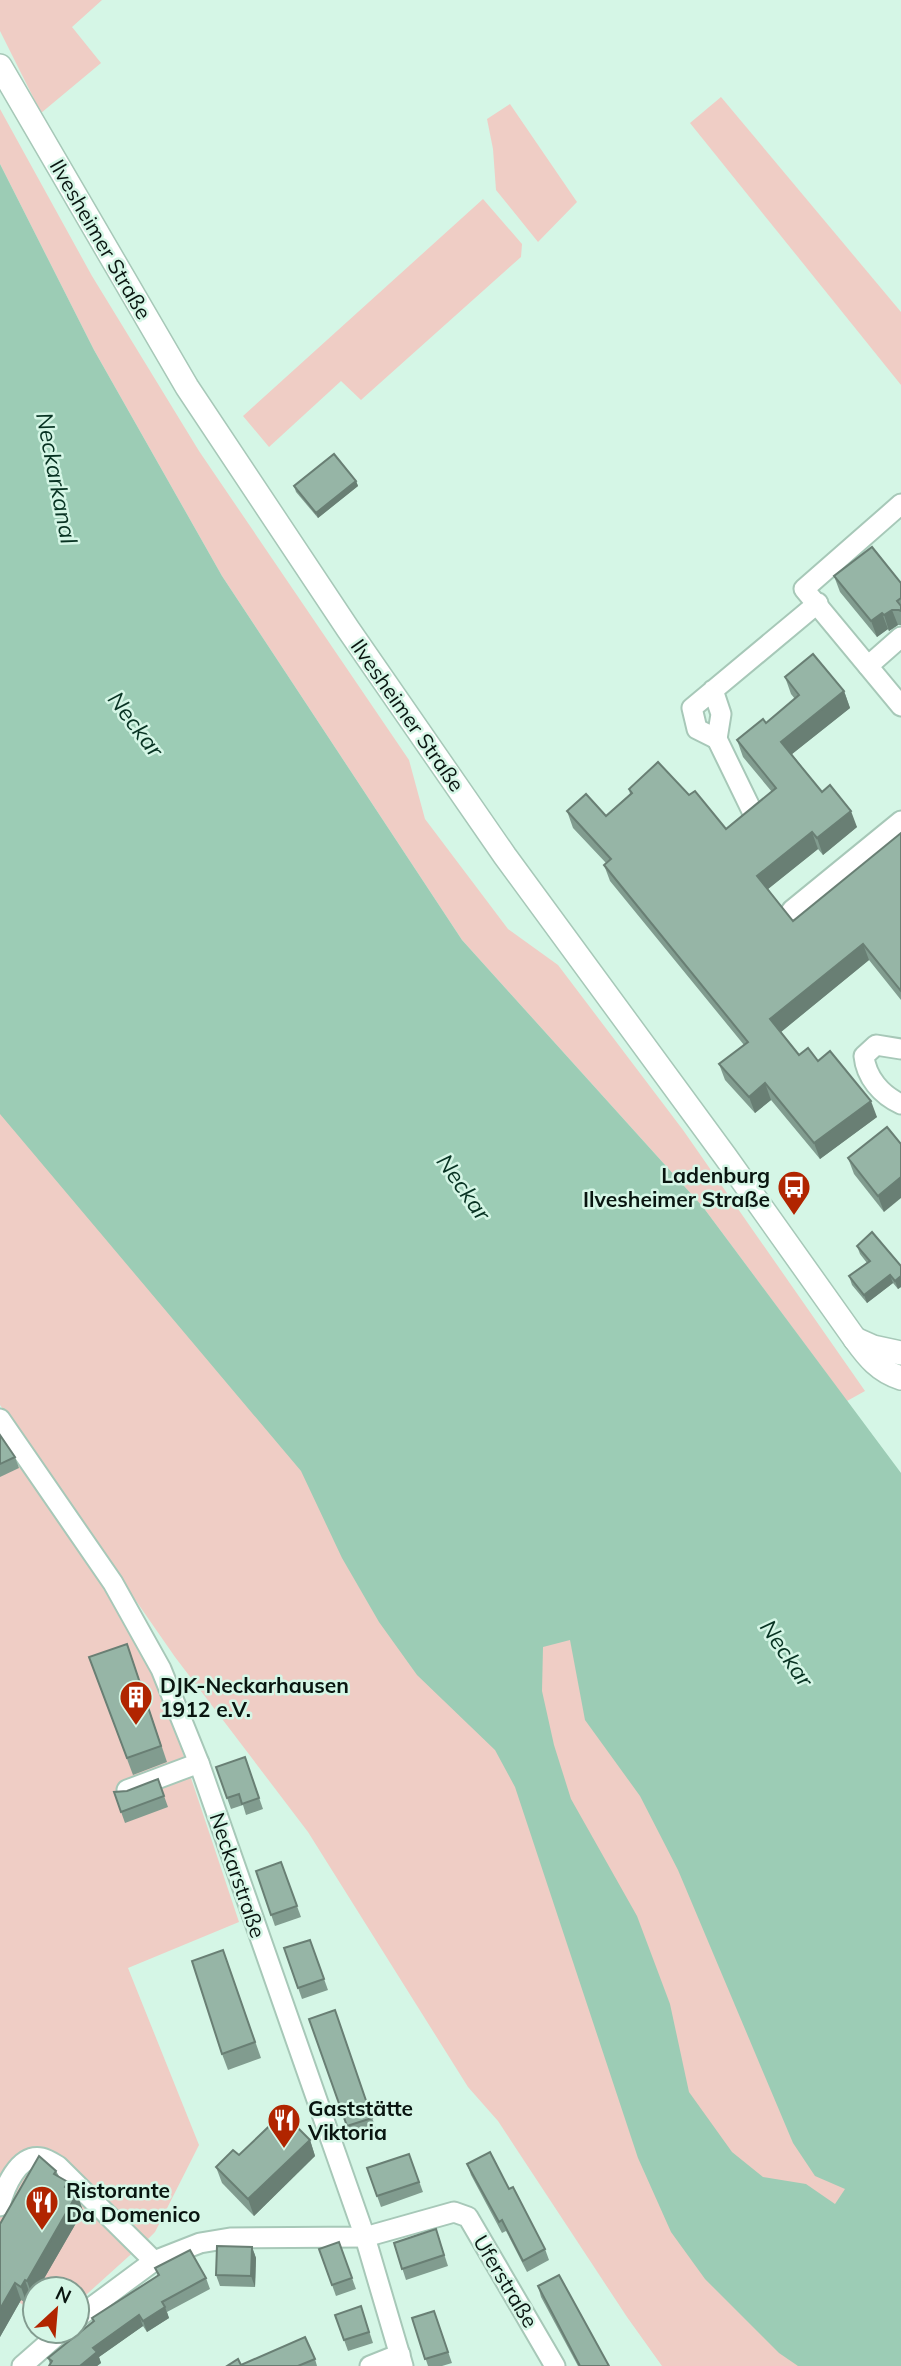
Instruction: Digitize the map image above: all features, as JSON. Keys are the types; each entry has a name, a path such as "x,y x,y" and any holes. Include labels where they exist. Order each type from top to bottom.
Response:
{"main road":[{"name":"Ilvesheimer Straße","path":"0,66 187,387 348,629 505,856 725,1156 855,1339 874,1364 901,1378"},
{"path":"855,1339 873,1348 901,1353"}],"street":[{"path":"752,811 717,738 697,729 692,708 811,596 901,504"},
{"path":"811,596 868,666 897,693"},
{"path":"868,666 901,637"},
{"path":"792,910 901,821"},
{"path":"901,1049 876,1045 864,1056 866,1071 888,1098 901,1104"},
{"name":"Neckarstraße","path":"0,1419 98,1561 161,1669 199,1763 365,2237 402,2360"},
{"path":"127,1790 199,1763"},
{"path":"0,2206 9,2182 18,2169 31,2158 42,2158 58,2166 154,2261"},
{"name":"Uferstraße","path":"91,2308 154,2261 200,2243 230,2238 365,2237 454,2212 468,2217 555,2366"},
{"path":"22,2366 46,2345"},
{"path":"370,2366 402,2360"}],"shaded area":[{"path":"0,0 102,0 72,27 101,63 41,113 0,31"},
{"path":"721,97 901,312 901,385 690,123"},
{"path":"510,104 577,202 538,242 496,190 493,149 487,119"},
{"path":"0,109 92,276 199,451 409,760 425,819 508,929 558,965 683,1130 865,1391 847,1401 703,1207 462,940 222,576 94,350 0,164"},
{"path":"483,199 522,244 521,257 361,400 341,381 269,447 243,416"},
{"path":"0,695 590,1327 901,2366 662,2366 498,2121 468,2087 308,1832 175,1657 0,1405"},
{"path":"0,1438 84,1560 113,1591 152,1661 239,1922 128,1968 199,2145 155,2232 91,2290 91,2275 21,2275 21,2303 0,2289"}],"water":[{"path":"0,164 94,350 222,576 462,940 703,1207 901,1473 901,2366 798,2366 779,2353 705,2279 671,2232 638,2158 515,1787 495,1750 417,1675 379,1622 342,1558 301,1471 0,1114","holes":["570,1640 585,1720 640,1796 678,1870 793,2143 815,2176 845,2189 835,2204 806,2184 763,2177 732,2152 689,2092 670,2004 637,1916 571,1799 554,1745 542,1691 543,1647"]}],"building":[{"path":"334,454 356,481 316,513 294,486"},
{"path":"872,547 901,583 901,598 897,601 901,611 892,610 884,615 882,613 871,621 834,576"},
{"path":"813,654 844,691 781,742 822,792 830,785 851,811 817,838 812,832 757,876 793,921 901,833 901,991 863,944 770,1019 799,1055 808,1048 818,1061 830,1051 871,1101 814,1143 765,1083 749,1097 719,1064 748,1042 604,865 611,859 567,811 586,794 606,816 632,793 629,789 658,762 689,795 695,791 726,829 776,788 737,740 763,719 766,723 799,695 785,677"},
{"path":"887,1127 901,1144 901,1177 878,1196 848,1158"},
{"path":"872,1232 901,1266 901,1276 895,1281 890,1275 864,1295 849,1276 870,1261 857,1246"},
{"path":"0,1435 15,1457 0,1464"},
{"name":"DJK-Neckarhausen 1912 e.V.","path":"127,1644 161,1746 127,1758 89,1657"},
{"path":"245,1757 259,1798 242,1804 239,1794 227,1798 216,1767"},
{"path":"158,1779 164,1796 121,1812 114,1792 127,1791"},
{"path":"281,1862 297,1906 271,1915 256,1871"},
{"path":"310,1940 324,1979 298,1988 284,1948"},
{"path":"223,1950 255,2042 222,2054 192,1961"},
{"path":"335,2010 372,2118 347,2126 309,2019"},
{"path":"283,2113 310,2140 248,2199 216,2167 233,2150 239,2155"},
{"path":"490,2152 509,2189 513,2187 545,2249 523,2261 502,2220 499,2222 467,2164"},
{"path":"409,2154 419,2182 377,2196 367,2168"},
{"name":"Ristorante Da Domenico","path":"39,2156 56,2171 54,2174 68,2182 65,2187 77,2194 30,2275 21,2275 21,2287 15,2283 0,2309 0,2224"},
{"path":"436,2229 444,2255 402,2269 394,2243"},
{"path":"339,2242 352,2278 332,2285 319,2249"},
{"path":"217,2246 252,2247 251,2276 216,2275"},
{"path":"190,2250 206,2278 162,2302 165,2307 143,2321 139,2315 93,2348 97,2352 80,2366 49,2366 52,2361 48,2358 64,2345 91,2345 91,2323 94,2321 92,2318 159,2275 155,2268"},
{"path":"559,2275 609,2366 580,2366 538,2286"},
{"path":"361,2306 369,2332 344,2340 335,2315"},
{"path":"434,2311 448,2352 425,2359 412,2318"},
{"path":"305,2337 315,2359 298,2366 227,2366 238,2359 241,2365"}],"place":[{"name":"Ladenburg Ilvesheimer Straße","path":"794,1217"},
{"name":"DJK-Neckarhausen 1912 e.V.","path":"136,1727"},
{"name":"Gaststätte Viktoria","path":"284,2150"},
{"name":"Ristorante Da Domenico","path":"42,2232"}],"water label":[{"name":"Neckarkanal","path":"57,478"},
{"name":"Neckar","path":"136,724"},
{"name":"Neckar","path":"464,1187"},
{"name":"Neckar","path":"787,1653"}]}
